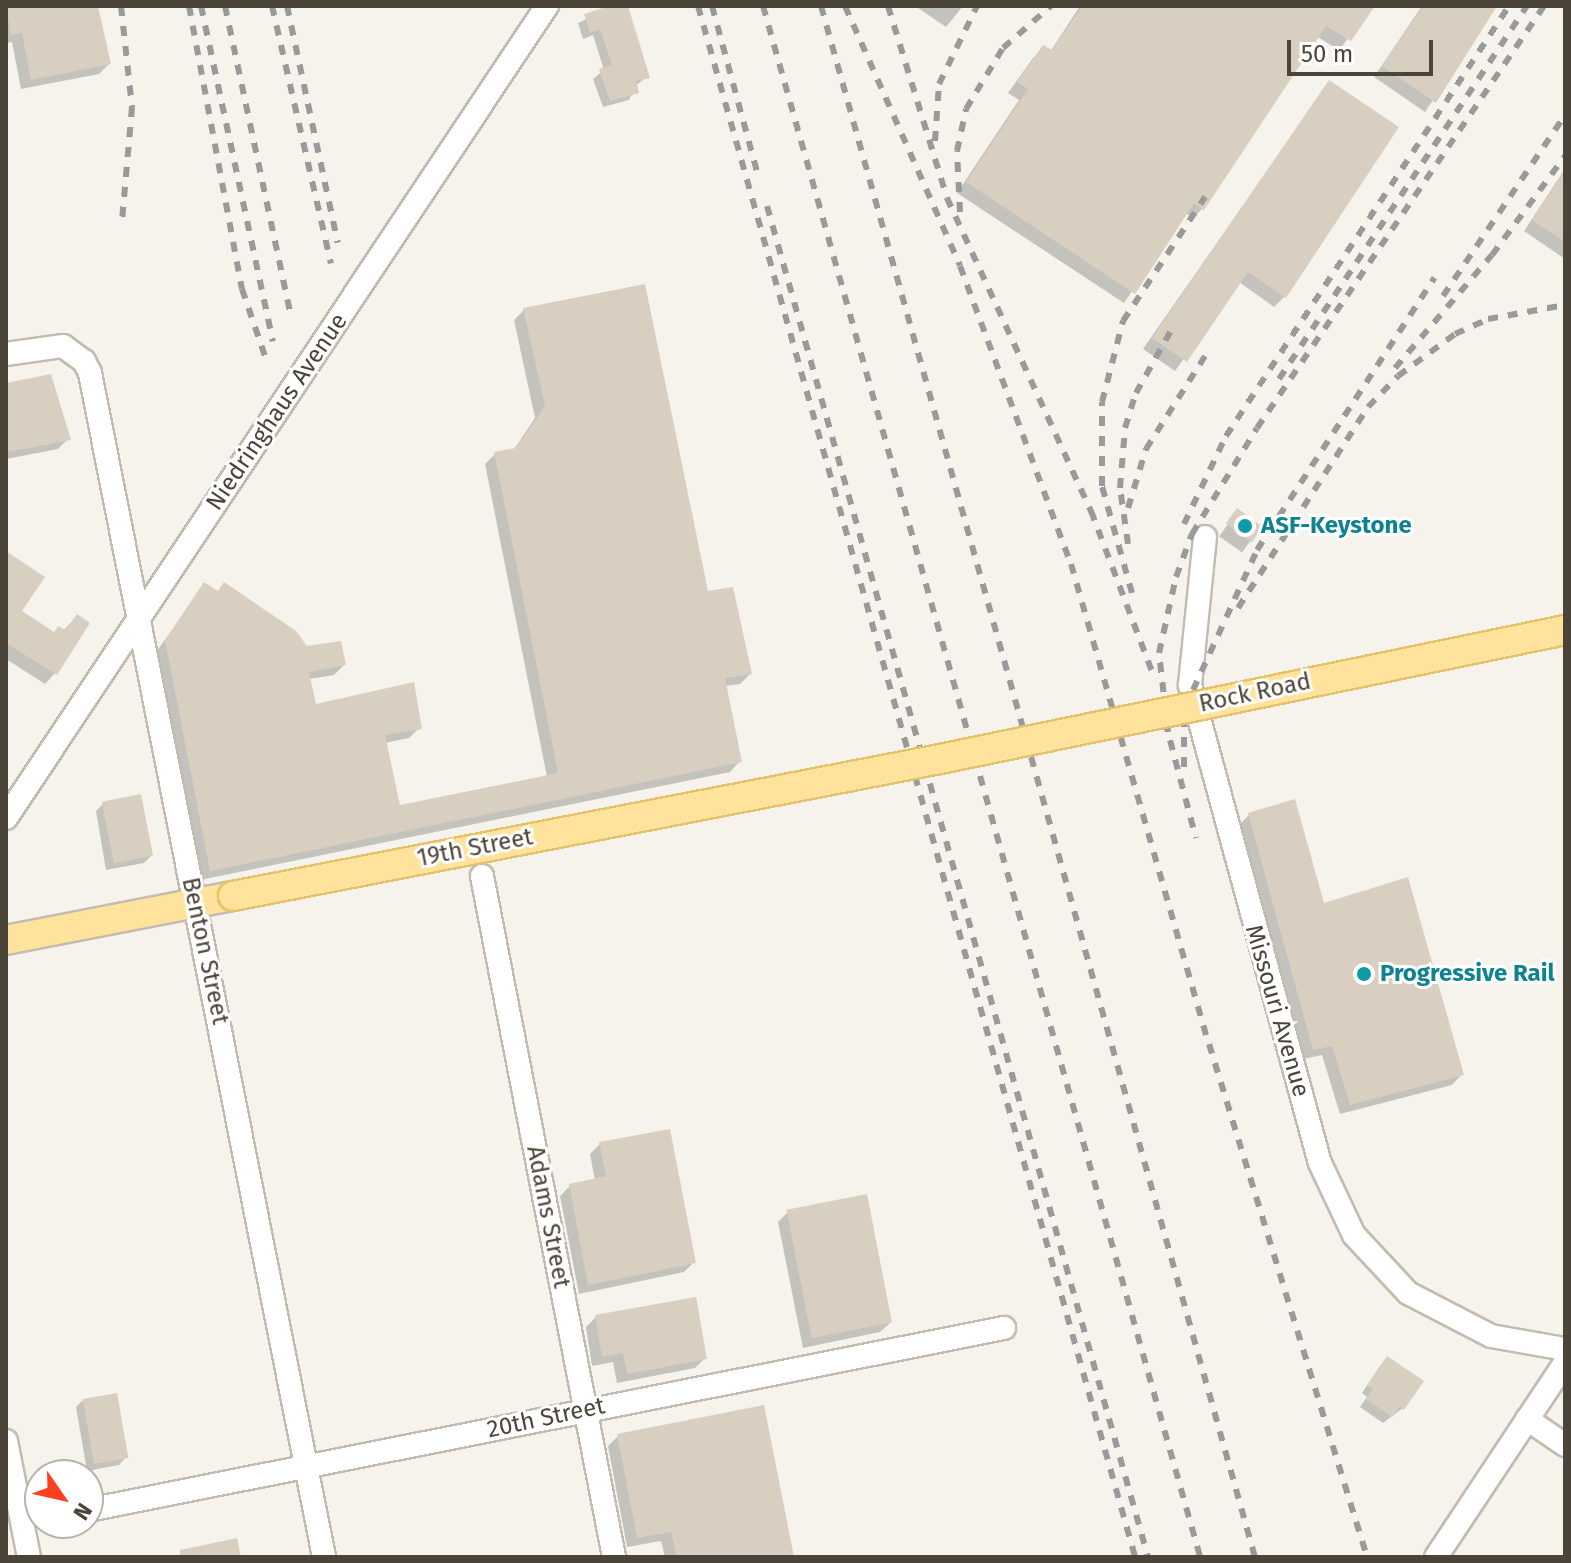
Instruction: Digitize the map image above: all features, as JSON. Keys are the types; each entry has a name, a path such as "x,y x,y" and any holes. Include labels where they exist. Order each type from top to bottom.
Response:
{"main road":[{"name":"Rock Road","path":"945,758 1565,630"},
{"name":"19th Street","path":"6,940 945,758"}],"street":[{"name":"Niedringhaus Avenue","path":"6,818 547,6"},
{"name":"Benton Street","path":"6,354 51,346 74,351 90,373 135,623 195,903 324,1557"},
{"name":"Missouri Avenue","path":"1205,537 1190,685 1319,1161 1354,1235 1408,1293 1491,1336 1565,1349"},
{"name":"Adams Street","path":"482,876 614,1557"},
{"name":"20th Street","path":"104,1507 1004,1328"},
{"path":"1436,1557 1565,1363"},
{"path":"1527,1419 1565,1445"},
{"path":"6,1441 29,1557"}],"building":[{"path":"6,6 98,6 111,64 31,80 22,33 11,35"},
{"path":"609,6 628,6 650,78 636,81 639,93 610,101 599,69 612,65 600,29 590,33 584,14"},
{"path":"1082,6 1375,6 1351,41 1326,26 1204,210 1194,203 1135,294 966,182 1028,89 1017,82 1043,45 1052,50"},
{"path":"1423,6 1497,6 1436,103 1382,66"},
{"path":"1329,80 1399,127 1286,298 1248,272 1187,362 1152,338"},
{"path":"1565,171 1565,242 1532,220"},
{"path":"645,284 708,591 733,587 752,674 725,678 742,762 210,871 165,640 204,582 218,591 224,582 296,631 307,646 341,641 346,665 309,672 316,704 414,682 422,729 385,735 400,805 558,773 494,452 516,448 545,406 523,308"},
{"path":"51,374 71,440 6,452 6,383"},
{"name":"ASF-Keystone","path":"1237,508 1263,527 1252,542 1226,523"},
{"path":"6,551 45,577 22,611 54,632 58,626 66,630 77,614 90,623 57,675 6,643"},
{"path":"141,794 153,856 114,863 102,802"},
{"name":"Progressive Rail","path":"1295,799 1324,903 1408,877 1464,1075 1350,1105 1332,1046 1313,1050 1248,813"},
{"path":"670,1129 696,1263 588,1285 569,1184 606,1176 599,1142"},
{"path":"867,1194 892,1323 812,1338 787,1210"},
{"path":"696,1297 707,1359 627,1374 623,1353 602,1357 595,1315"},
{"path":"1387,1356 1424,1381 1404,1410 1400,1406 1392,1417 1366,1399 1373,1389 1367,1385"},
{"path":"117,1393 128,1458 104,1462 104,1459 93,1459 83,1399"},
{"path":"764,1405 794,1557 677,1557 671,1532 637,1538 617,1434"},
{"path":"237,1538 241,1557 180,1557 180,1550"}],"railway":[{"path":"121,6 132,107 122,222"},
{"path":"189,6 242,289 265,356"},
{"path":"201,6 273,341"},
{"path":"225,6 291,316"},
{"path":"272,6 331,263"},
{"path":"287,6 338,243"},
{"path":"698,6 1135,1557"},
{"path":"712,6 759,179"},
{"path":"763,6 1200,1557"},
{"path":"821,6 1255,1557"},
{"path":"845,6 960,266 1071,564 1209,1044 1367,1557"},
{"path":"888,6 947,198 1091,511 1152,672"},
{"path":"935,141 939,84 977,6"},
{"path":"960,212 957,151 966,109 1003,48 1051,6"},
{"path":"1184,524 1226,436 1509,6"},
{"path":"1279,379 1527,6"},
{"path":"1168,732 1159,653 1176,577 1192,534 1257,428 1544,6"},
{"path":"1443,296 1565,115"},
{"path":"1395,368 1492,255 1565,156"},
{"path":"1132,593 1102,486 1102,402 1123,321 1205,197"},
{"path":"767,206 1148,1557"},
{"path":"1184,767 1184,725 1193,690 1257,550 1434,278"},
{"path":"1238,608 1368,407 1398,376 1455,334 1488,319 1565,305"},
{"path":"1128,544 1120,488 1125,428 1136,393 1174,325"},
{"path":"1128,508 1146,449 1207,353"},
{"path":"1165,721 1196,838"}],"place":[{"name":"ASF-Keystone","path":"1245,526"},
{"name":"Progressive Rail","path":"1364,974"}]}
